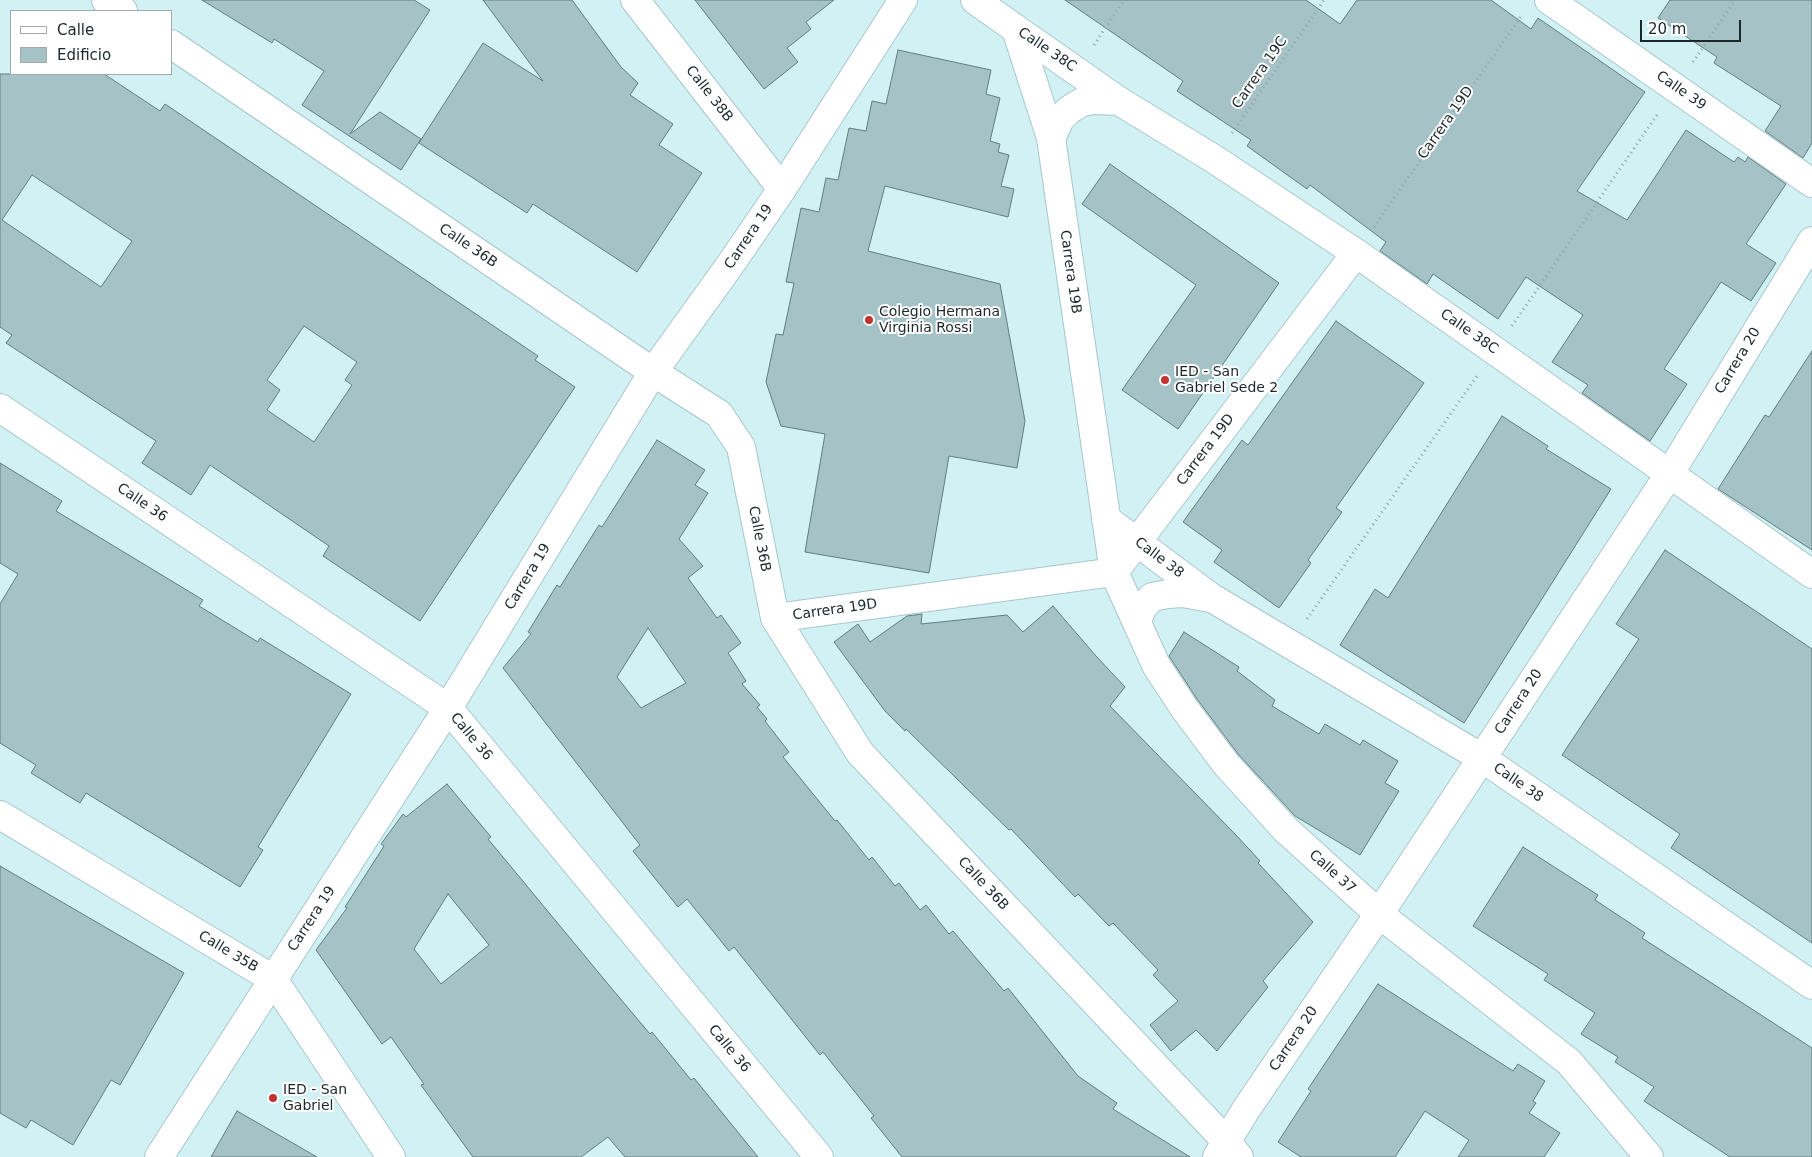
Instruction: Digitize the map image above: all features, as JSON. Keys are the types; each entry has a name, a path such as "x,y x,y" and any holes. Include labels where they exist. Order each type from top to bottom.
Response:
{"street":[{"path":"106,0 121,10"},
{"name":"Calle 38B","path":"635,0 782,189"},
{"name":"Carrera 19","path":"159,1157 448,708 653,372 782,189 903,0"},
{"name":"Calle 38C","path":"975,0 1119,100 1214,159 1356,253 1812,574"},
{"name":"Calle 39","path":"1538,4 1812,183"},
{"name":"Carrera 19B","path":"1016,29 1051,138 1106,519"},
{"name":"Calle 36B","path":"172,45 653,372 719,414 741,447 775,618 860,753 1227,1152"},
{"path":"1051,138 1060,119 1069,110 1082,102 1119,100"},
{"name":"Carrera 20","path":"1227,1152 1379,914 1670,473 1812,241"},
{"name":"Carrera 19D","path":"775,618 1114,572 1356,253"},
{"name":"Calle 36","path":"0,408 448,708 819,1157"},
{"name":"Calle 38","path":"1106,519 1212,598 1482,758 1812,985"},
{"name":"Calle 37","path":"1106,519 1114,572 1156,665 1179,701 1226,764 1285,829 1379,914 1569,1062 1649,1157"},
{"name":"Calle 38","path":"1137,622 1142,608 1152,597 1183,593 1212,598"},
{"name":"Calle 35B","path":"0,815 273,979 391,1157"}],"path":[{"path":"1078,70 1124,0"},
{"name":"Carrera 19C","path":"1214,159 1324,0"},
{"name":"Carrera 19D","path":"1356,253 1538,4"}],"building":[{"path":"202,0 414,0 430,10 350,134 380,112 421,139 401,170 302,105 324,71 274,39 272,43"},
{"path":"483,0 572,0 621,67 638,83 630,95 673,124 659,145 702,173 637,272 533,204 527,213 419,143 483,43 543,81"},
{"path":"695,0 834,0 806,22 811,29 787,48 798,62 764,89"},
{"path":"1065,0 1306,0 1340,24 1357,0 1491,0 1531,29 1538,18 1645,92 1577,191 1627,220 1686,130 1734,162 1738,157 1745,162 1748,157 1786,184 1746,244 1776,263 1751,301 1721,282 1664,369 1687,384 1650,441 1582,393 1588,385 1552,362 1583,315 1526,277 1498,319 1433,274 1427,284 1380,251 1386,242 1310,185 1307,189 1247,146 1251,140 1177,91 1183,81"},
{"path":"1670,0 1812,0 1812,143 1803,158 1765,131 1781,106 1714,63 1717,57 1658,18"},
{"path":"898,50 991,70 986,94 1000,98 990,141 1000,144 998,152 1009,155 1001,186 1014,189 1008,217 885,186 868,251 1000,284 1025,421 1017,468 949,456 929,573 805,552 825,434 781,426 766,382 776,334 783,335 794,283 786,282 801,208 819,212 826,178 838,180 849,128 866,131 872,101 886,104"},
{"path":"0,74 106,75 160,111 165,104 538,356 535,360 575,387 420,621 323,556 329,546 210,465 191,495 142,463 156,441 6,343 12,335 0,327","holes":["32,175 132,241 101,287 2,220","304,326 357,362 345,380 352,385 314,442 267,410 280,390 267,380"]},
{"path":"1110,164 1279,283 1178,429 1122,390 1196,285 1082,204"},
{"path":"1336,321 1424,383 1336,508 1342,512 1308,560 1311,563 1279,608 1214,562 1222,550 1183,522 1242,440 1248,445"},
{"path":"1812,351 1812,550 1718,489 1765,415 1769,417"},
{"path":"1502,416 1548,446 1546,449 1611,489 1464,723 1340,645 1375,589 1388,598"},
{"path":"657,440 705,470 695,485 708,493 679,539 703,566 688,578 717,618 721,615 741,643 728,653 746,681 742,684 760,705 757,707 767,719 765,721 789,752 783,757 869,860 872,857 895,886 899,883 920,910 926,905 949,934 953,931 1004,991 1008,988 1078,1076 1117,1103 1113,1109 1190,1157 902,1157 871,1118 874,1116 823,1052 820,1055 734,947 729,951 687,899 678,907 633,851 640,845 503,668 531,634 528,632 557,585 560,587 599,525 602,527","holes":["648,628 686,683 641,708 617,677"]},
{"path":"0,463 62,501 56,511 203,600 199,606 258,642 260,638 351,694 258,847 263,850 240,887 86,793 80,803 31,773 36,765 0,743 0,604 18,574 0,563"},
{"path":"1665,550 1812,649 1812,943 1671,848 1680,834 1562,755 1639,639 1616,624"},
{"path":"1053,606 1125,687 1110,706 1236,835 1260,861 1258,863 1313,922 1263,981 1268,987 1217,1051 1196,1030 1171,1051 1150,1025 1178,1001 1153,975 1158,970 1113,923 1109,926 1078,894 1075,897 1011,829 1009,830 906,729 905,731 885,711 834,642 858,624 870,642 907,616 922,614 921,624 1007,615 1023,632"},
{"path":"1184,632 1239,667 1237,671 1275,700 1272,706 1319,734 1325,724 1360,745 1363,740 1398,761 1385,783 1399,791 1360,855 1295,816 1238,754 1197,699 1169,656"},
{"path":"447,784 491,837 488,839 613,990 650,1034 652,1032 691,1080 694,1078 758,1157 625,1157 608,1137 581,1157 473,1157 421,1085 424,1084 391,1037 382,1044 316,950 347,908 345,907 384,846 381,844 403,814 406,817","holes":["448,894 489,945 441,984 414,949"]},
{"path":"1523,847 1598,895 1595,900 1645,933 1642,938 1812,1048 1812,1157 1730,1157 1644,1101 1654,1087 1615,1062 1618,1057 1581,1034 1595,1013 1544,980 1548,974 1473,926"},
{"path":"0,866 184,973 120,1085 111,1080 73,1145 31,1120 26,1128 0,1113"},
{"path":"1378,984 1513,1071 1518,1064 1545,1081 1533,1101 1536,1103 1529,1113 1560,1133 1544,1157 1458,1157 1469,1140 1425,1111 1395,1157 1301,1157 1278,1142 1311,1091 1308,1089"},
{"path":"237,1111 317,1157 211,1157"}],"place":[{"name":"Colegio Hermana Virginia Rossi","path":"869,320"},
{"name":"IED - San Gabriel Sede 2","path":"1165,380"},
{"name":"IED - San Gabriel","path":"273,1098"}]}
